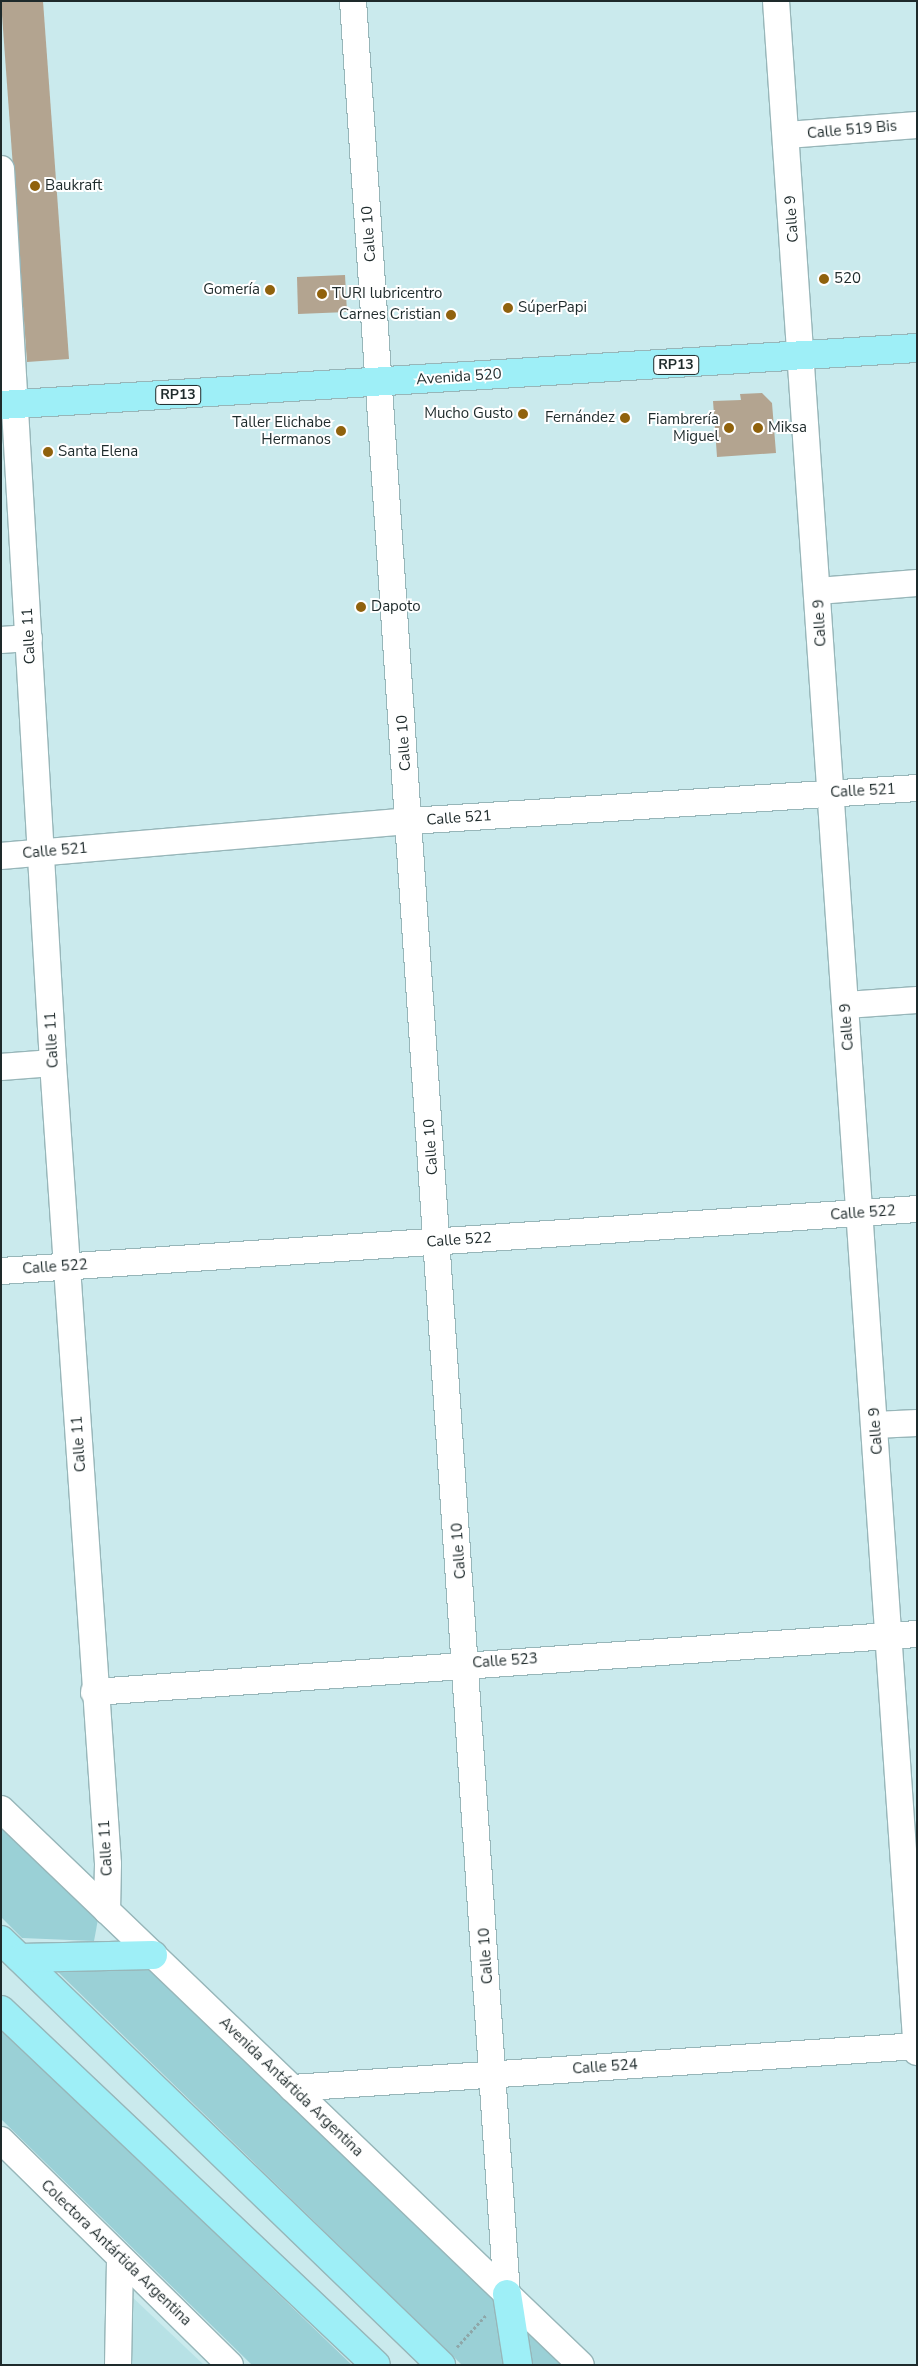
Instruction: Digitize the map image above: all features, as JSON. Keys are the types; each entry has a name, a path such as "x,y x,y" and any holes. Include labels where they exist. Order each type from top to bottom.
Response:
{"main road":[{"name":"Avenida 520","path":"10,405 802,358 917,348"},
{"path":"11,1949 153,1955"},
{"path":"11,1949 448,2358"},
{"path":"1,2010 376,2365"},
{"path":"507,2294 518,2365"}],"street":[{"name":"Calle 10","path":"353,1 410,821 436,1242 467,1664 507,2294"},
{"name":"Calle 9","path":"776,1 818,591 828,793 846,1006 858,1213 890,1636 911,1846 917,2052"},
{"name":"Calle 519 Bis","path":"786,135 917,125"},
{"name":"Calle 11","path":"1,169 10,405 29,638 43,853 53,1063 68,1266 94,1692 108,1864 106,1911"},
{"path":"818,591 917,583"},
{"path":"1,640 29,638"},
{"name":"Calle 521","path":"1,856 410,821 917,788"},
{"path":"846,1006 917,1000"},
{"path":"1,1066 53,1063"},
{"name":"Calle 522","path":"1,1271 917,1209"},
{"path":"875,1426 917,1423"},
{"name":"Calle 523","path":"94,1692 467,1664 917,1634"},
{"name":"Avenida Antártida Argentina","path":"1,1809 581,2365"},
{"name":"Calle 524","path":"292,2088 916,2046"},
{"name":"Colectora Antártida Argentina","path":"1,2140 230,2365"},
{"path":"118,2365 120,2258"}],"path":[{"path":"448,2358 479,2322"}],"shaded area":[{"path":"1,1818 99,1914 94,1941 22,1938 1,1917"},
{"path":"156,1970 501,2306 504,2365 462,2365 57,1971"},
{"path":"1,2027 352,2365 252,2365 1,2119"},
{"path":"129,2294 204,2365 129,2365"},
{"path":"527,2328 565,2365 531,2365"}],"building":[{"name":"Baukraft","path":"1,1 43,1 69,359 27,362"},
{"name":"TURI lubricentro","path":"345,275 347,312 298,314 297,277"},
{"path":"762,393 772,403 776,453 717,457 713,401 741,400 740,394"}],"place":[{"name":"Baukraft","path":"35,186"},
{"name":"520","path":"824,279"},
{"name":"Gomería","path":"270,290"},
{"name":"TURI lubricentro","path":"322,294"},
{"name":"SúperPapi","path":"508,308"},
{"name":"Carnes Cristian","path":"451,315"},
{"name":"Mucho Gusto","path":"523,414"},
{"name":"Fernández","path":"625,418"},
{"name":"Fiambrería Miguel","path":"729,428"},
{"name":"Miksa","path":"758,428"},
{"name":"Taller Elichabe Hermanos","path":"341,431"},
{"name":"Santa Elena","path":"48,452"},
{"name":"Dapoto","path":"361,607"}]}
